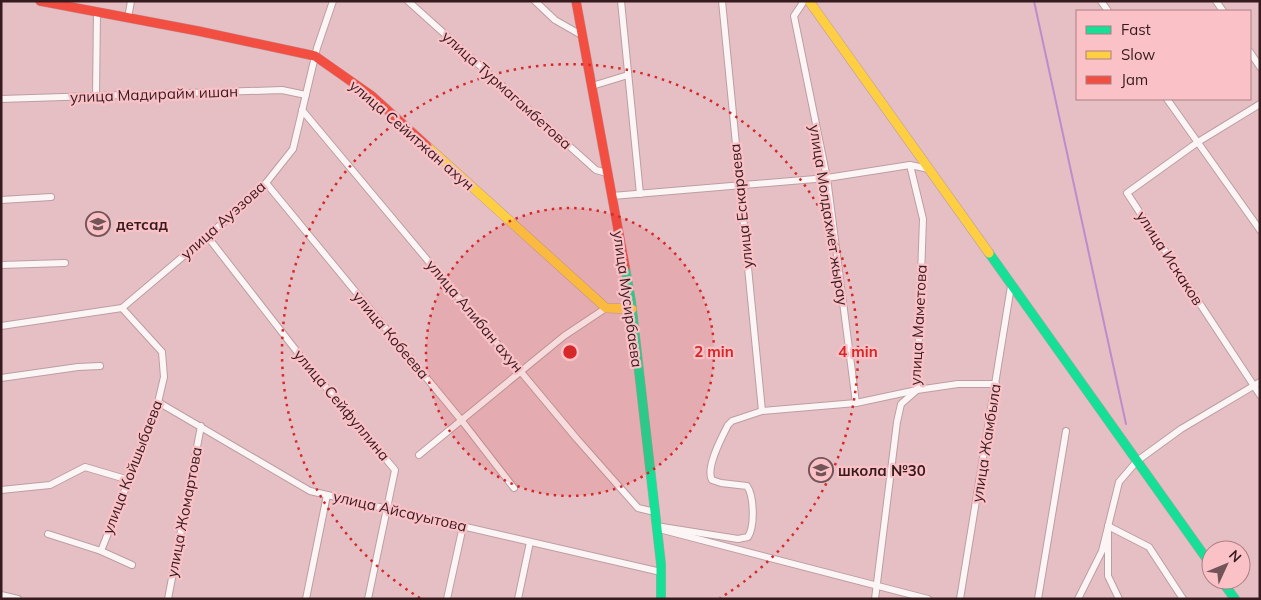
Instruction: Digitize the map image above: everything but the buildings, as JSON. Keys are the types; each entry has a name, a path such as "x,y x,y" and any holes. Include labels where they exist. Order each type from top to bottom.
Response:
{"street":[{"name":"улица Сейитжан ахун","path":"40,1 315,56 372,96 606,308"},
{"path":"128,18 132,1"},
{"name":"улица Ауэзова","path":"122,308 258,193 293,149 315,56 333,1"},
{"name":"улица Турмагамбетова","path":"408,1 596,170 607,173"},
{"path":"535,1 555,20 583,36"},
{"name":"улица Мусирбаева","path":"576,1 632,310 655,512 661,572 661,599"},
{"path":"621,1 640,194"},
{"name":"улица Ескараева","path":"722,1 762,411"},
{"name":"улица Молдахмет жырау","path":"804,1 794,16 827,178 856,403"},
{"path":"810,1 1201,551"},
{"path":"96,96 97,12"},
{"path":"1251,54 1260,67"},
{"path":"592,86 628,75"},
{"name":"улица Мадирайм ишан","path":"1,98 282,90 306,94"},
{"path":"1168,100 1260,230"},
{"path":"1198,142 1260,104"},
{"name":"улица Алибан ахун","path":"302,110 521,372 638,508 655,512"},
{"name":"улица Искаков","path":"1198,142 1127,193 1257,384 1260,395"},
{"path":"612,196 827,178 910,165 929,169"},
{"name":"улица Маметова","path":"874,599 897,422 902,404 917,390 922,219 910,165"},
{"name":"улица Кобеева","path":"266,183 462,421 514,488"},
{"path":"1,200 51,197"},
{"name":"улица Сейфуллина","path":"207,236 309,367 395,470 368,599"},
{"path":"1,265 65,263"},
{"name":"улица Жамбыла","path":"960,599 1011,286"},
{"path":"1,326 122,308"},
{"name":"улица Койшыбаева","path":"101,551 156,411 164,377 162,352 122,308"},
{"path":"419,455 564,336 606,308 632,310"},
{"path":"1,378 78,367 100,366"},
{"path":"656,527 738,539 748,537 752,531 753,522 751,491 747,486 721,483 712,480 710,477 710,468 728,424 732,421 762,411 856,403 917,390 958,384 996,384"},
{"path":"1078,599 1102,551 1119,482 1137,461 1181,429 1257,384"},
{"name":"улица Айсауытова","path":"158,402 310,491 661,572"},
{"name":"улица Жомартова","path":"168,599 201,426"},
{"path":"1038,599 1066,431"},
{"path":"1,490 50,486 85,467 129,480"},
{"path":"306,599 327,495"},
{"path":"447,599 463,526"},
{"path":"1108,526 1108,576 1119,599"},
{"path":"1108,526 1149,547 1183,599"},
{"path":"656,527 928,599"},
{"name":"улица Койшыбаева","path":"48,534 101,551 132,565"},
{"path":"518,599 530,542"},
{"path":"1,595 18,599"}],"waterway":[{"path":"1034,1 1126,424"}],"traffic: fast":[{"path":"989,253 1201,551"},
{"path":"625,267 631,301 661,564 661,599"},
{"path":"1228,590 1235,599"}],"traffic: slow":[{"path":"809,1 989,253"},
{"path":"427,146 606,308 632,309"}],"traffic: jam":[{"path":"40,1 198,31 315,56 372,96 427,146"},
{"path":"576,1 625,267"}],"place":[{"name":"детсад","path":"98,224"},
{"name":"школа №30","path":"821,470"}]}
